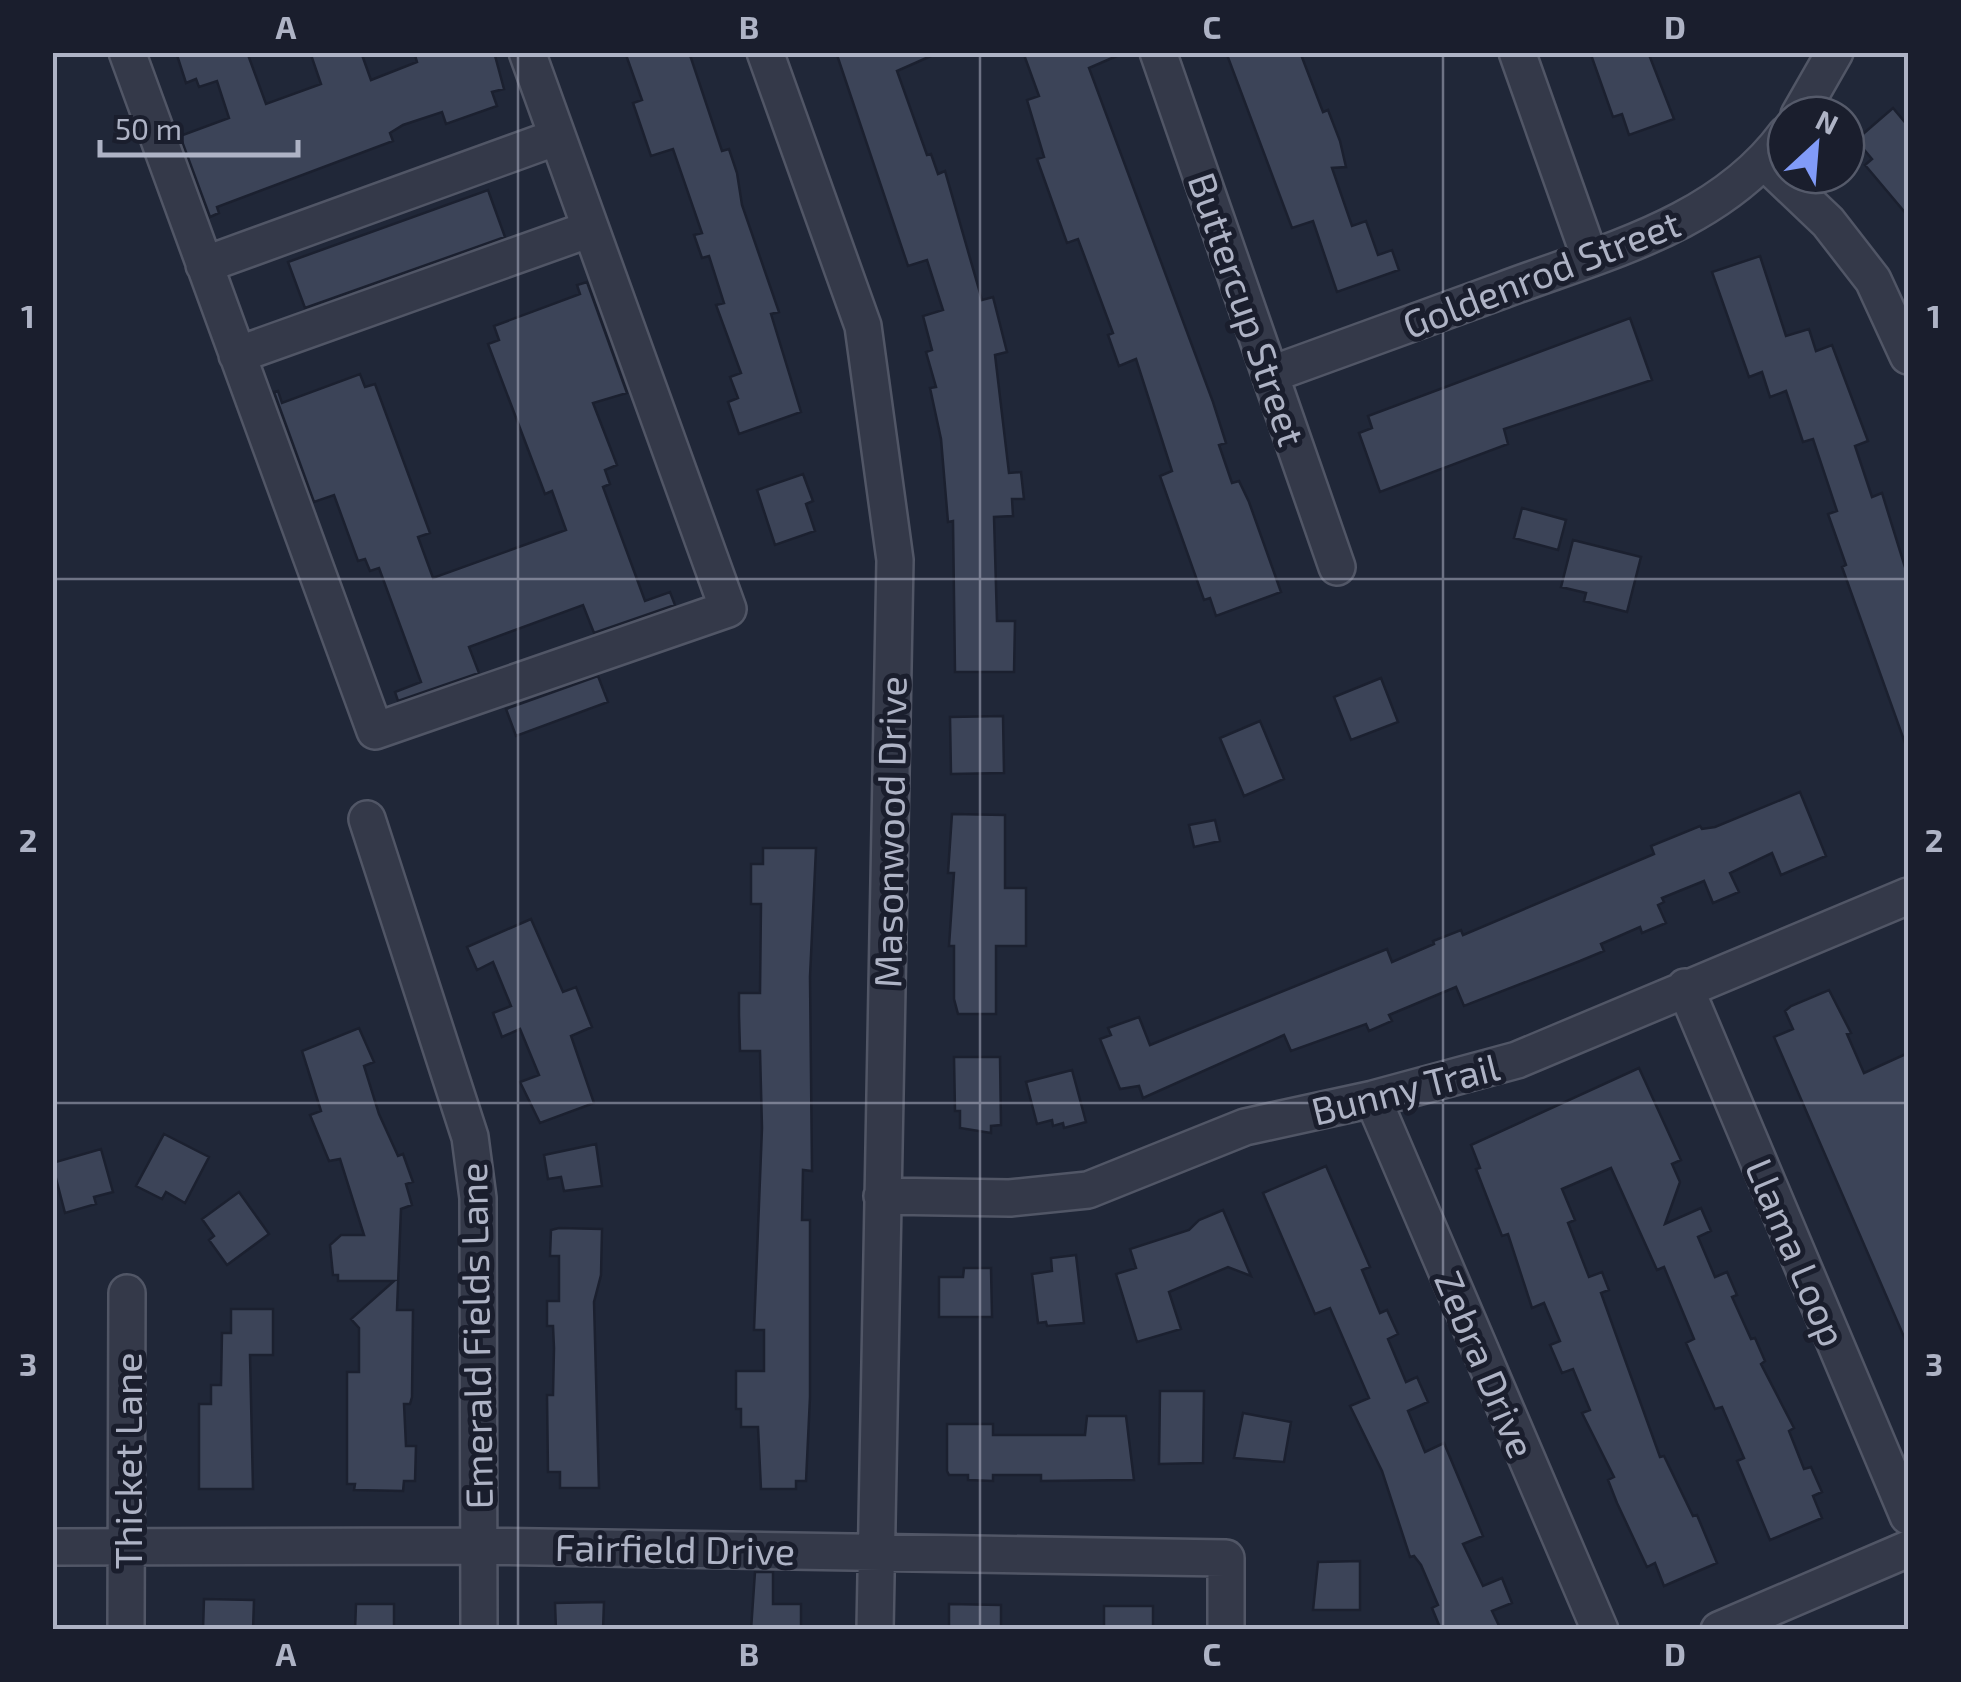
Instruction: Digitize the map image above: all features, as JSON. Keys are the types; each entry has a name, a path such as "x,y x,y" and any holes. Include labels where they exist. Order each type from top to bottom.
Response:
{"street":[{"path":"127,52 376,731 728,609 527,52"},
{"name":"Masonwood Drive","path":"765,52 863,326 895,560 875,1630"},
{"name":"Buttercup Street","path":"1158,52 1336,567"},
{"path":"1517,52 1590,258"},
{"path":"1810,95 1835,52"},
{"path":"204,266 556,138"},
{"path":"1765,162 1828,222 1873,280 1908,356"},
{"name":"Goldenrod Street","path":"1272,374 1652,236 1737,187 1765,162"},
{"path":"237,356 590,229"},
{"name":"Emerald Fields Lane","path":"367,819 470,1138 478,1198 479,1630"},
{"name":"Bunny Trail","path":"882,1196 1010,1198 1088,1190 1245,1127 1372,1099 1516,1060 1908,896"},
{"name":"Llama Loop","path":"1686,987 1908,1516"},
{"name":"Zebra Drive","path":"1372,1099 1600,1630"},
{"name":"Thicket Lane","path":"126,1630 128,1293"},
{"name":"Fairfield Drive","path":"52,1547 479,1546 1226,1558 1226,1630"},
{"path":"1719,1630 1908,1549"}],"building":[{"path":"176,52 247,52 266,104 321,84 310,52 361,52 371,80 417,62 414,52 494,52 504,89 492,92 497,106 446,124 442,112 403,125 390,133 393,141 217,207 219,213 210,217 180,136 229,118 217,81 199,87 196,79 186,83"},
{"path":"625,52 689,52 722,151 729,149 737,173 742,205 779,312 771,314 801,412 739,434 728,402 738,398 730,377 741,373 716,305 724,303 709,256 702,258 694,235 702,233 673,149 651,156 633,103 642,100"},
{"path":"836,52 940,52 897,71 927,155 931,154 938,174 945,171 982,300 993,297 1007,352 995,355 1009,473 1021,472 1024,499 1012,499 1013,516 994,517 997,621 1015,621 1014,672 955,672 953,521 948,522 941,439 930,388 936,387 926,352 932,350 923,316 943,310 927,260 908,266"},
{"path":"1023,52 1126,52 1089,68 1213,402 1226,443 1219,445 1232,483 1239,481 1249,502 1281,592 1216,616 1210,598 1204,600 1160,476 1172,471 1136,359 1119,366 1108,335 1113,333 1078,239 1067,243 1037,159 1044,157 1027,100 1039,96"},
{"path":"1226,52 1300,52 1323,112 1328,110 1340,141 1346,167 1332,168 1352,226 1366,221 1378,255 1392,250 1399,270 1337,292 1313,221 1292,228"},
{"path":"1590,52 1648,52 1674,119 1629,135 1622,114 1613,117"},
{"path":"1893,108 1908,126 1908,216 1866,166 1872,159 1866,152 1866,131"},
{"path":"488,190 505,237 305,308 288,262"},
{"path":"1760,256 1786,336 1809,329 1816,351 1832,345 1868,441 1855,446 1872,497 1882,493 1908,577 1905,743 1842,567 1846,565 1828,514 1837,511 1813,439 1803,442 1786,391 1770,397 1762,372 1749,377 1712,272"},
{"path":"587,282 627,393 593,403 617,465 605,470 610,484 603,487 645,601 670,592 675,605 594,633 583,605 469,647 479,673 398,701 395,692 421,682 379,568 370,571 365,559 358,561 334,495 314,502 274,392 278,391 282,403 360,374 365,387 375,384 430,533 418,537 433,578 566,530 552,491 545,494 488,344 499,340 494,326 580,294 577,285"},
{"path":"1630,318 1652,380 1504,429 1508,444 1380,492 1359,433 1372,428 1368,416"},
{"path":"803,474 813,501 806,504 815,531 775,545 757,490"},
{"path":"1522,508 1566,520 1558,550 1514,538"},
{"path":"1573,540 1641,557 1627,612 1584,601 1586,593 1561,587"},
{"path":"598,676 608,702 516,736 506,709"},
{"path":"1381,678 1398,722 1351,740 1334,697"},
{"path":"1003,716 1004,773 951,774 950,717"},
{"path":"1260,721 1284,779 1244,796 1220,738"},
{"path":"1800,792 1826,856 1781,875 1772,853 1730,873 1739,892 1713,903 1704,881 1662,898 1664,902 1658,905 1666,923 1642,933 1640,927 1601,944 1604,951 1464,1006 1456,987 1389,1015 1392,1021 1369,1031 1366,1024 1291,1051 1284,1035 1143,1098 1139,1086 1120,1089 1100,1039 1111,1035 1108,1028 1139,1017 1150,1045 1387,949 1392,962 1434,944 1433,941 1461,930 1463,935 1654,854 1651,846 1700,826 1715,827"},
{"path":"952,814 1005,815 1005,888 1026,888 1026,946 996,946 996,1014 958,1014 954,999 954,946 949,946 954,873 948,873"},
{"path":"1215,820 1220,841 1194,847 1189,825"},
{"path":"763,848 816,848 810,977 812,1171 803,1170 802,1220 810,1220 810,1397 806,1481 796,1481 796,1489 761,1489 758,1427 741,1427 741,1409 736,1409 736,1371 764,1371 764,1330 754,1330 762,1128 760,1051 740,1051 739,1015 739,993 760,993 761,904 751,904 751,864 763,864"},
{"path":"531,919 563,992 576,987 592,1027 571,1036 594,1103 540,1123 520,1082 539,1075 520,1029 502,1037 493,1013 511,1006 493,962 477,970 467,947"},
{"path":"1829,990 1851,1033 1847,1034 1864,1073 1908,1053 1908,1346 1774,1037 1793,1029 1785,1011"},
{"path":"359,1028 374,1062 364,1066 379,1114 398,1156 403,1154 413,1182 406,1184 412,1205 401,1209 397,1310 413,1310 412,1397 410,1404 404,1404 406,1446 416,1446 415,1481 404,1481 403,1491 354,1490 355,1484 347,1484 347,1372 359,1372 359,1328 351,1319 394,1281 338,1281 338,1275 333,1275 330,1245 341,1235 364,1235 340,1159 329,1161 310,1115 321,1111 302,1051"},
{"path":"954,1057 1000,1057 1001,1125 991,1126 991,1133 960,1128 960,1111 955,1111"},
{"path":"1639,1068 1681,1160 1672,1164 1680,1182 1665,1224 1701,1208 1711,1231 1698,1237 1715,1277 1727,1272 1737,1295 1732,1297 1751,1339 1755,1338 1765,1361 1761,1364 1794,1428 1789,1431 1804,1469 1811,1467 1822,1492 1813,1496 1822,1518 1770,1540 1737,1461 1744,1458 1722,1407 1715,1409 1686,1343 1694,1339 1664,1267 1657,1270 1611,1168 1562,1189 1575,1220 1568,1223 1589,1277 1602,1272 1609,1290 1601,1293 1660,1457 1664,1456 1693,1516 1697,1515 1717,1563 1664,1586 1655,1563 1647,1567 1617,1503 1608,1480 1614,1477 1582,1413 1590,1410 1573,1369 1562,1373 1550,1345 1560,1341 1544,1303 1532,1308 1508,1234 1502,1236 1476,1169 1480,1168 1471,1145"},
{"path":"1072,1070 1086,1122 1064,1128 1063,1123 1053,1126 1052,1120 1037,1124 1026,1082"},
{"path":"164,1134 209,1157 185,1203 166,1192 162,1199 136,1186"},
{"path":"596,1144 602,1186 564,1191 561,1177 548,1179 544,1155"},
{"path":"101,1149 113,1192 94,1197 96,1204 65,1213 52,1163"},
{"path":"1326,1166 1370,1267 1362,1270 1380,1313 1387,1310 1398,1334 1388,1339 1406,1382 1417,1377 1428,1402 1408,1411 1425,1452 1444,1443 1483,1536 1463,1544 1483,1586 1502,1578 1512,1603 1492,1611 1501,1630 1441,1630 1432,1608 1438,1605 1421,1565 1414,1556 1410,1557 1382,1471 1350,1406 1369,1398 1330,1308 1315,1314 1263,1193"},
{"path":"239,1192 269,1234 227,1265 209,1240 214,1236 202,1219"},
{"path":"1223,1210 1251,1276 1228,1267 1169,1292 1181,1329 1137,1342 1116,1274 1136,1268 1130,1249 1189,1230 1199,1220"},
{"path":"602,1229 601,1275 594,1302 599,1488 560,1488 560,1472 548,1472 547,1395 553,1395 554,1348 553,1326 547,1326 547,1301 559,1301 559,1256 550,1256 551,1230"},
{"path":"1076,1255 1084,1323 1038,1323 1032,1274 1052,1271 1051,1258"},
{"path":"964,1268 991,1268 992,1317 939,1317 939,1277 963,1277"},
{"path":"231,1309 273,1309 273,1355 250,1355 253,1489 199,1489 199,1404 211,1404 211,1385 221,1385 222,1333 231,1333"},
{"path":"1160,1391 1204,1391 1203,1463 1159,1464"},
{"path":"1243,1413 1291,1422 1284,1462 1234,1458"},
{"path":"1087,1416 1126,1416 1134,1480 1041,1481 1041,1475 993,1475 993,1481 968,1480 968,1475 949,1475 947,1471 947,1424 993,1424 993,1435 1085,1435"},
{"path":"1360,1561 1360,1610 1313,1610 1318,1562"},
{"path":"755,1572 773,1572 773,1604 801,1604 801,1630 751,1630"},
{"path":"204,1599 254,1600 253,1630 203,1630"},
{"path":"604,1602 603,1630 556,1630 555,1603"},
{"path":"356,1604 394,1604 394,1630 355,1630"},
{"path":"949,1604 1001,1605 1001,1630 949,1630"},
{"path":"1104,1606 1153,1606 1153,1630 1104,1630"}]}
